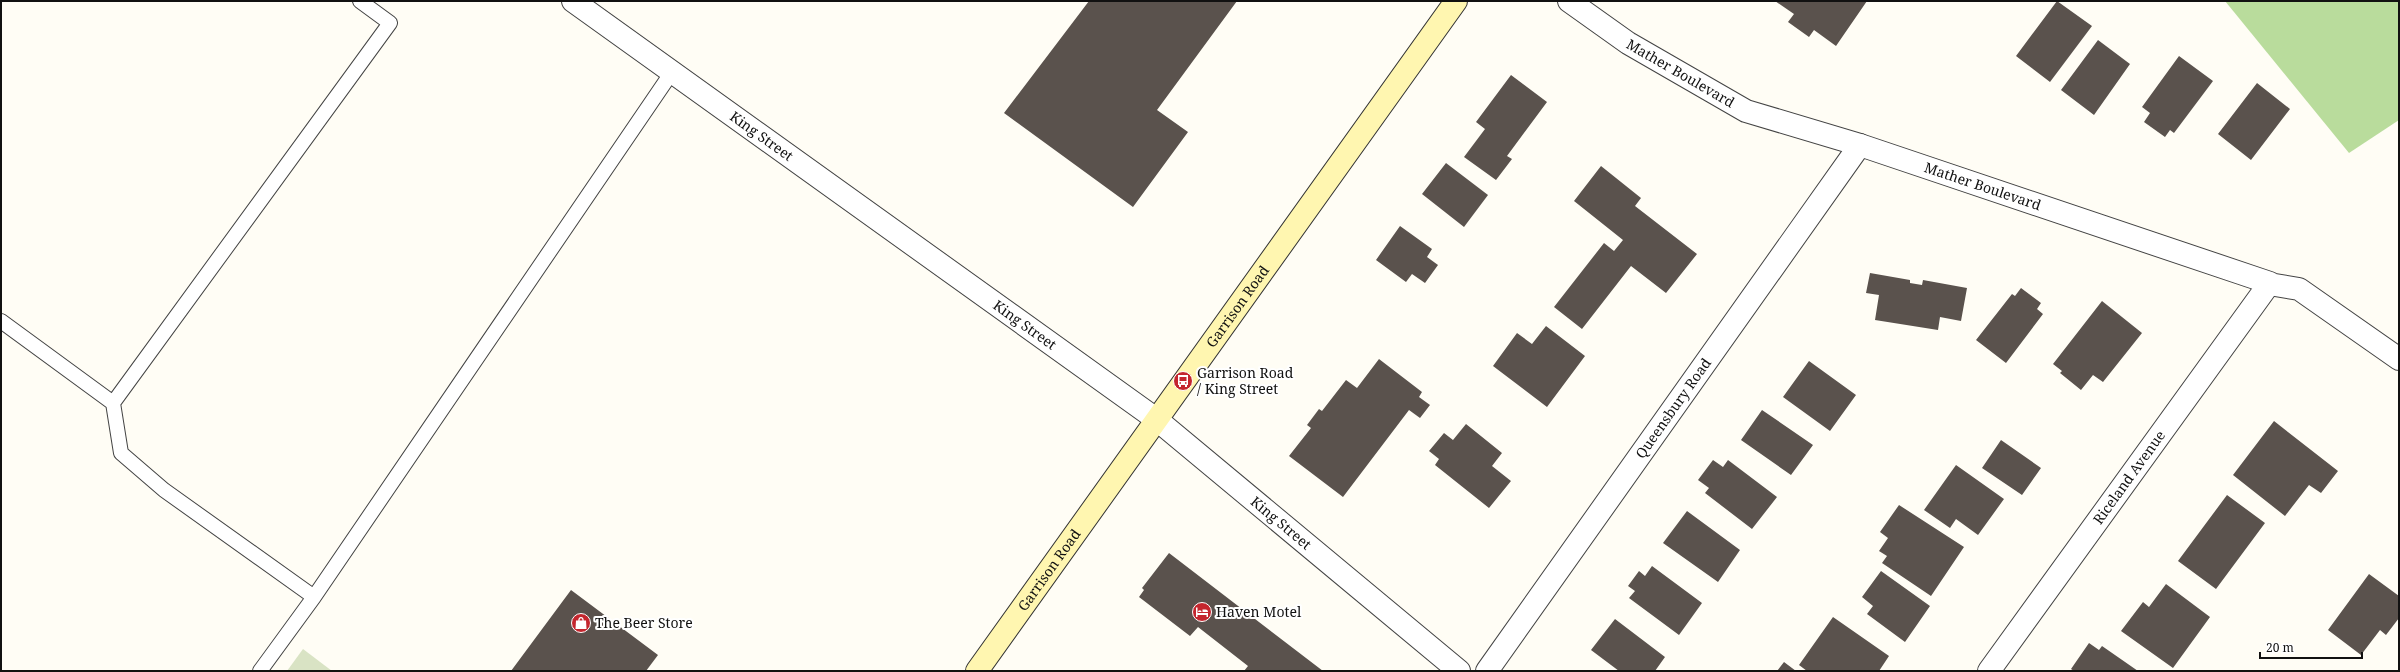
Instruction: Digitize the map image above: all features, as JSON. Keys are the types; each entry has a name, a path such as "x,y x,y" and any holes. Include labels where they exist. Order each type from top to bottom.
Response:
{"main road":[{"name":"Garrison Road","path":"977,671 1456,1"}],"street":[{"name":"King Street","path":"573,1 1156,419 1459,671"},
{"name":"Mather Boulevard","path":"1569,1 1628,43 1746,112 1860,145 2270,283 2269,284 2299,289 2399,359"},
{"name":"Queensbury Road","path":"1487,671 1860,145"},
{"name":"Riceland Avenue","path":"1989,671 2269,284"}],"lane":[{"path":"113,403 390,23 360,1"},
{"path":"260,671 314,597 672,72"},
{"path":"1,321 113,403 121,453 164,490 314,597"}],"green space":[{"path":"2225,1 2399,1 2399,120 2349,153"},
{"path":"303,649 332,671 287,671"}],"building":[{"path":"1089,1 1237,1 1157,110 1188,132 1133,207 1004,113"},
{"path":"1775,1 1867,1 1836,46 1814,30 1809,37 1788,22 1794,14"},
{"path":"2057,1 2092,26 2050,82 2016,56"},
{"path":"2098,40 2130,64 2094,115 2061,90"},
{"path":"2179,56 2213,81 2174,133 2170,130 2165,137 2144,122 2150,113 2142,107"},
{"path":"1511,75 1547,102 1507,156 1512,159 1496,180 1464,157 1485,129 1476,122"},
{"path":"2257,83 2290,109 2251,160 2218,134"},
{"path":"1446,163 1488,195 1464,227 1422,194"},
{"path":"1601,166 1641,198 1635,206 1697,254 1666,293 1631,266 1582,329 1554,307 1604,243 1614,251 1623,240 1574,201"},
{"path":"1400,226 1432,249 1427,257 1438,265 1425,283 1412,274 1406,282 1376,260"},
{"path":"1870,273 1910,280 1910,283 1922,285 1923,280 1967,288 1961,321 1940,317 1938,330 1875,320 1879,295 1866,293"},
{"path":"2021,288 2041,303 2037,309 2043,314 2006,363 1976,340 2012,294 2015,296"},
{"path":"2102,301 2142,333 2103,382 2093,375 2081,390 2060,373 2062,371 2053,364"},
{"path":"1546,326 1585,356 1547,407 1493,366 1517,333 1532,344"},
{"path":"1379,359 1422,392 1419,397 1430,405 1420,418 1409,410 1343,497 1289,456 1311,428 1307,425 1319,409 1322,411 1346,380 1357,388"},
{"path":"1809,361 1856,395 1830,431 1783,397"},
{"path":"1762,410 1813,445 1791,475 1741,440"},
{"path":"2274,421 2338,471 2321,493 2309,485 2285,516 2233,475"},
{"path":"1466,424 1502,453 1492,466 1511,481 1489,508 1435,465 1439,459 1429,451 1444,433 1453,440"},
{"path":"2001,440 2041,468 2022,495 1982,468"},
{"path":"1713,460 1723,467 1728,460 1777,497 1752,529 1705,493 1709,488 1698,480"},
{"path":"1956,465 2004,499 1978,535 1956,519 1950,528 1924,510"},
{"path":"2227,495 2265,523 2216,589 2178,561"},
{"path":"1899,505 1964,547 1931,596 1882,563 1887,556 1879,551 1888,538 1880,532"},
{"path":"1687,511 1740,550 1718,582 1663,543"},
{"name":"Haven Motel","path":"1169,553 1323,671 1244,671 1248,666 1198,627 1190,636 1139,597 1144,590 1142,588"},
{"path":"1652,566 1702,603 1679,635 1629,598 1635,591 1628,586 1639,571 1645,576"},
{"path":"1881,571 1930,606 1905,642 1867,614 1873,606 1862,597"},
{"path":"2369,574 2399,596 2399,618 2386,635 2380,630 2361,655 2328,630"},
{"path":"2166,584 2210,617 2173,668 2121,631 2143,602 2149,607"},
{"name":"The Beer Store","path":"571,590 658,655 646,671 511,671"},
{"path":"1833,617 1889,656 1879,671 1807,671 1799,665"},
{"path":"1615,619 1665,657 1655,671 1619,671 1591,650"},
{"path":"2089,643 2099,650 2102,646 2138,671 2074,671 2071,669"},
{"path":"1784,662 1796,671 1777,671"}],"place":[{"name":"Garrison Road / King Street","path":"1183,381"},
{"name":"Haven Motel","path":"1202,612"},
{"name":"The Beer Store","path":"581,623"}]}
